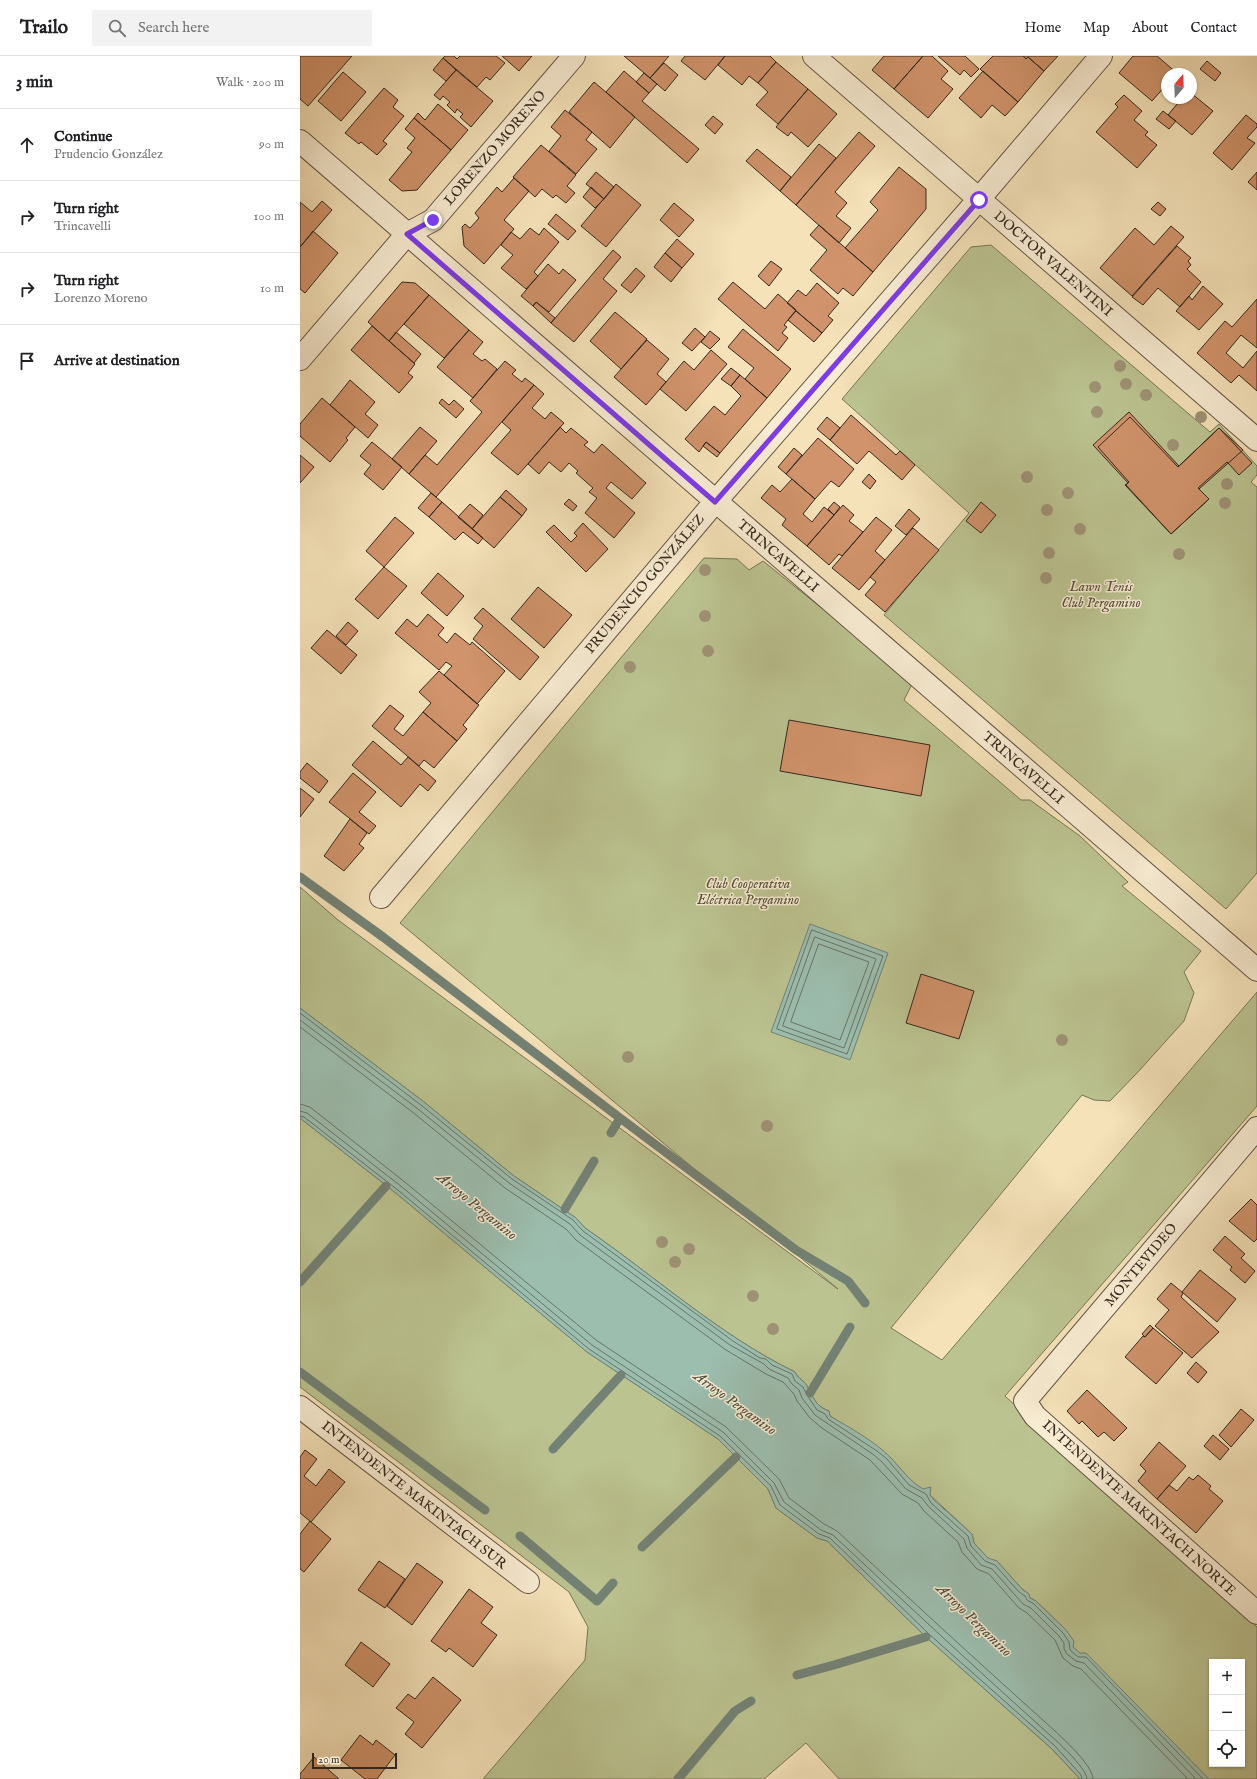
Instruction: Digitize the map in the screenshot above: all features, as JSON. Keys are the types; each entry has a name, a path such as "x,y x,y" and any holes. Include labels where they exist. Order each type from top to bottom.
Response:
{"street":[{"name":"LORENZO MORENO","path":"300,359 407,234 433,220 574,56"},
{"name":"DOCTOR VALENTINI","path":"814,56 1257,440"},
{"name":"PRUDENCIO GONZÁLEZ","path":"381,897 715,502 979,200 1101,56"},
{"name":"TRINCAVELLI","path":"300,141 1257,970"},
{"name":"MONTEVIDEO","path":"1025,1401 1257,1128"},
{"name":"INTENDENTE MAKINTACH NORTE","path":"1025,1401 1035,1416 1257,1613"},
{"name":"INTENDENTE MAKINTACH SUR","path":"300,1407 528,1582"}],"green space":[{"name":"Lawn Tenis Club Pergamino","path":"991,245 1210,432 1219,424 1257,466 1257,475 1251,482 1257,487 1257,873 1226,909 884,615 969,513 842,399 971,247"},
{"name":"Club Cooperativa Eléctrica Pergamino","path":"704,558 737,559 749,570 763,561 834,618 912,684 904,700 1021,800 1030,800 1080,836 1128,882 1122,886 1201,951 1184,972 1194,993 1184,1021 1110,1101 1094,1100 1082,1095 891,1328 942,1360 1257,992 1257,1106 1005,1396 1257,1627 1257,1779 1209,1779 1073,1647 1066,1630 1036,1601 1030,1598 1029,1594 1022,1589 997,1561 988,1559 974,1543 972,1534 930,1495 912,1482 879,1448 830,1416 829,1411 818,1404 813,1398 806,1384 795,1372 740,1341 688,1304 585,1228 576,1218 514,1176 424,1102 300,1008 300,887 338,920 838,1289 400,923"},
{"path":"300,1118 397,1194 587,1352 718,1439 768,1489 776,1508 817,1538 827,1541 926,1637 1052,1749 1080,1779 839,1779 806,1743 764,1779 483,1779 585,1660 588,1627 569,1592 300,1387"}],"water":[{"path":"810,924 888,953 850,1060 771,1032"},
{"name":"Arroyo Pergamino","path":"300,1008 424,1102 514,1176 576,1218 585,1228 688,1304 740,1341 795,1372 806,1384 813,1398 818,1404 829,1411 830,1416 876,1445 918,1486 923,1489 931,1487 930,1495 934,1500 972,1534 974,1543 988,1558 997,1561 1022,1589 1029,1594 1030,1598 1036,1601 1066,1630 1074,1641 1073,1647 1080,1653 1086,1653 1209,1779 1080,1779 1052,1749 926,1637 827,1541 817,1538 776,1508 768,1489 718,1439 587,1352 397,1194 300,1118"}],"building":[{"path":"300,56 352,56 308,106 300,99"},
{"path":"445,56 454,56 457,59 460,56 496,56 505,63 490,80 486,77 477,87 443,58"},
{"path":"502,56 532,56 519,71"},
{"path":"624,56 669,56 650,78"},
{"path":"685,56 725,56 705,80 681,61"},
{"path":"725,56 770,56 776,62 758,83 749,76 742,85 718,65"},
{"path":"884,56 923,56 894,89 872,70"},
{"path":"923,56 932,56 948,71 941,79 953,89 928,118 894,89"},
{"path":"938,56 965,56 979,69 971,77 964,70 960,75"},
{"path":"993,56 1023,56 1026,59 1028,57 1044,71 1018,102 980,69"},
{"path":"1023,56 1058,56 1044,71 1028,57 1026,59"},
{"path":"1133,56 1157,56 1171,68 1161,68 1161,91 1152,101 1119,73"},
{"path":"443,58 456,70 446,81 433,70"},
{"path":"1207,61 1221,73 1215,81 1200,69"},
{"path":"776,62 808,89 778,124 756,105 768,92 758,83"},
{"path":"664,63 678,75 665,91 650,78"},
{"path":"456,70 493,101 471,127 460,117 463,114 457,109 455,113 447,105 450,102 443,96 440,100 434,95"},
{"path":"624,71 649,93 642,101 699,149 687,163 606,92"},
{"path":"983,71 1018,102 1005,116 992,105 981,118 959,98"},
{"path":"343,72 366,92 341,121 318,101"},
{"path":"644,73 657,84 649,93 636,82"},
{"path":"594,82 635,117 610,148 569,112"},
{"path":"384,88 398,100 393,107 404,116 383,141 387,144 377,155 361,142 359,144 345,133"},
{"path":"808,89 837,114 808,147 791,132 788,136 776,127"},
{"path":"1124,95 1142,111 1134,120 1148,132 1145,135 1157,145 1137,168 1096,132 1118,107 1115,104"},
{"path":"1197,98 1213,111 1192,135 1168,115 1177,104 1197,104"},
{"path":"438,104 468,130 451,150 414,118 418,113 425,120"},
{"path":"565,110 592,132 586,140 597,149 576,174 549,151 561,136 551,127"},
{"path":"1163,111 1176,121 1169,129 1156,119"},
{"path":"1246,115 1257,124 1257,127 1247,138 1255,143 1232,170 1213,153"},
{"path":"713,116 723,124 715,134 705,125"},
{"path":"414,118 451,150 417,190 402,191 389,180 412,152 407,148 415,138 405,129"},
{"path":"859,132 875,146 835,192 847,203 836,216 851,228 839,243 796,205"},
{"path":"819,144 836,158 796,205 780,191"},
{"path":"541,145 576,175 567,186 575,193 566,203 556,195 553,198 542,189 535,197 513,177"},
{"path":"757,149 791,177 780,191 746,161"},
{"path":"899,167 926,189 926,209 873,272 845,248 878,210 870,202"},
{"path":"596,172 614,187 604,199 586,184"},
{"path":"1257,172 1257,190 1248,182"},
{"path":"514,178 529,191 504,220 514,229 484,264 464,246 462,227 465,224 470,228 479,218 475,213 497,187 502,192"},
{"path":"616,184 641,205 606,247 581,226"},
{"path":"591,187 604,199 595,208 583,197"},
{"path":"322,201 332,210 300,247 300,202 312,212"},
{"path":"1158,202 1166,209 1160,216 1151,209"},
{"path":"674,203 694,220 679,237 660,220"},
{"path":"556,214 576,231 568,240 548,224"},
{"path":"819,225 873,272 853,296 843,288 838,294 810,270 827,250 810,235"},
{"path":"1171,226 1184,237 1132,296 1100,268 1135,228 1154,245"},
{"path":"530,228 539,235 544,228 559,242 534,272 538,276 526,289 501,268 513,255 501,245 511,232 520,239"},
{"path":"313,231 338,253 305,293 300,289 300,247"},
{"path":"677,239 694,254 682,268 665,253"},
{"path":"1177,246 1191,258 1188,261 1191,265 1187,269 1201,282 1180,307 1158,288 1143,305 1132,297"},
{"path":"613,250 621,257 603,279 617,291 574,342 551,323"},
{"path":"665,253 682,268 671,282 654,267"},
{"path":"771,261 782,269 769,286 758,276"},
{"path":"548,264 559,274 563,269 576,280 549,312 536,302 533,306 521,296"},
{"path":"636,268 645,276 631,293 621,285"},
{"path":"402,282 415,283 429,295 389,341 368,322"},
{"path":"733,282 765,309 778,294 796,310 784,325 787,327 782,333 788,338 778,351 718,299"},
{"path":"817,283 839,303 828,316 833,320 822,333 787,303 798,290 806,296"},
{"path":"1203,286 1223,304 1199,330 1176,311 1189,296 1192,300"},
{"path":"429,295 469,330 444,358 404,324"},
{"path":"1257,299 1257,348 1241,335 1226,353 1243,368 1257,351 1257,391 1239,375 1231,383 1197,353 1225,321 1232,327"},
{"path":"536,302 555,318 551,323 533,306"},
{"path":"796,311 822,333 814,342 788,320"},
{"path":"615,312 647,339 621,369 590,341"},
{"path":"372,326 415,364 408,373 413,377 399,393 351,350"},
{"path":"695,328 705,337 692,351 682,343"},
{"path":"743,329 791,369 767,398 745,379 754,368 728,347"},
{"path":"469,330 483,342 473,354 482,361 485,359 497,369 473,398 437,367"},
{"path":"710,331 720,339 710,349 701,342"},
{"path":"396,332 421,354 414,363 389,341"},
{"path":"647,340 669,359 657,374 666,382 646,405 614,377"},
{"path":"711,350 727,364 686,411 660,389 684,361 694,370"},
{"path":"505,361 516,370 512,374 522,382 525,378 534,385 436,497 409,474 425,455 437,465 482,412 470,401"},
{"path":"731,368 740,375 731,386 721,379"},
{"path":"740,375 767,398 720,453 706,442 699,452 685,439 714,406 725,415 741,396 731,386"},
{"path":"350,380 375,402 365,414 378,425 368,438 330,405"},
{"path":"534,385 544,394 532,408 545,419 551,412 564,423 518,475 491,453 511,430 502,422"},
{"path":"322,398 355,427 346,438 348,440 330,462 300,436 300,424"},
{"path":"442,399 449,405 454,400 464,409 456,418 439,403"},
{"path":"1129,412 1179,466 1219,428 1252,463 1239,475 1227,462 1198,488 1209,499 1171,534 1125,485 1128,483 1093,445"},
{"path":"851,415 896,455 900,451 915,465 902,480 869,451 857,464 830,440"},
{"path":"827,417 840,428 830,440 817,429"},
{"path":"1130,417 1178,467 1219,428 1243,450 1199,489 1209,499 1171,534 1126,485 1129,482 1098,447"},
{"path":"420,427 437,441 409,474 392,459"},
{"path":"560,427 566,433 571,428 588,442 584,445 594,453 602,444 646,483 632,499 611,482 606,488 635,513 614,538 585,513 597,498 589,492 593,488 576,473 578,471 569,463 561,472 549,462 539,474 528,464"},
{"path":"818,438 854,469 839,487 831,481 815,499 786,474"},
{"path":"372,442 402,467 383,490 364,474 371,465 360,456"},
{"path":"706,442 720,453 717,457 703,446"},
{"path":"794,448 802,455 786,474 778,467"},
{"path":"300,455 314,467 300,483"},
{"path":"869,474 876,481 870,489 862,482"},
{"path":"792,479 815,499 803,514 812,522 824,507 834,515 807,546 782,525 786,519 761,498 772,485 780,492"},
{"path":"506,490 527,509 522,516 500,497"},
{"path":"431,493 442,502 429,517 418,508"},
{"path":"500,497 522,516 494,548 472,529"},
{"path":"569,499 577,506 573,511 564,504"},
{"path":"442,502 483,538 478,544 463,532 455,540 429,517"},
{"path":"834,502 840,507 834,515 828,509"},
{"path":"981,502 996,515 981,533 966,521"},
{"path":"470,504 483,515 472,529 458,517"},
{"path":"843,505 854,515 849,521 863,532 842,556 839,554 829,565 807,546"},
{"path":"909,509 920,519 906,535 895,526"},
{"path":"395,517 414,533 384,567 366,551"},
{"path":"876,517 892,530 875,551 885,560 859,590 832,568"},
{"path":"583,523 608,549 586,572 546,532 554,525 571,542 577,536 574,533"},
{"path":"913,528 939,550 885,612 865,595 876,582 870,577"},
{"path":"384,567 407,586 378,619 355,599"},
{"path":"438,573 464,596 447,616 421,593"},
{"path":"538,587 572,615 544,648 511,619"},
{"path":"483,608 539,657 520,680 473,639 483,626 474,618"},
{"path":"428,614 444,628 438,635 447,643 455,633 470,645 472,642 505,671 477,704 444,675 452,666 446,662 439,670 395,633 407,619 417,627"},
{"path":"348,622 358,631 346,645 336,636"},
{"path":"327,630 357,655 341,674 311,648"},
{"path":"439,671 479,705 463,725 467,729 457,741 423,712 431,703 419,692"},
{"path":"390,705 404,716 394,729 403,736 423,712 457,741 434,768 424,760 419,766 372,726"},
{"path":"789,720 930,745 921,796 780,771"},
{"path":"373,741 401,765 408,757 436,781 428,791 420,784 401,807 352,765"},
{"path":"307,763 328,781 319,793 300,778 300,772"},
{"path":"353,773 376,792 359,812 376,826 369,834 329,802"},
{"path":"300,788 314,799 300,817"},
{"path":"350,819 367,833 359,844 364,848 344,871 324,856"},
{"path":"921,974 974,991 959,1039 906,1023"},
{"path":"1251,1199 1257,1205 1257,1239 1254,1242 1229,1221"},
{"path":"1225,1236 1245,1254 1241,1258 1255,1271 1245,1283 1230,1270 1232,1267 1213,1250"},
{"path":"1200,1270 1236,1299 1217,1322 1182,1292"},
{"path":"1171,1283 1183,1293 1181,1297 1219,1332 1192,1358 1155,1326 1169,1310 1157,1299"},
{"path":"1150,1325 1153,1328 1145,1337 1142,1334"},
{"path":"1153,1328 1183,1353 1156,1384 1125,1357 1143,1336 1145,1337"},
{"path":"1196,1362 1207,1372 1198,1383 1187,1373"},
{"path":"1087,1390 1127,1428 1114,1441 1104,1432 1098,1437 1082,1421 1079,1424 1067,1411"},
{"path":"1241,1409 1254,1420 1231,1447 1219,1435"},
{"path":"1213,1435 1229,1449 1220,1460 1204,1446"},
{"path":"1159,1442 1186,1466 1157,1499 1138,1481 1146,1471 1140,1465"},
{"path":"305,1450 317,1459 304,1476 316,1486 329,1469 345,1482 311,1522 300,1513 300,1457"},
{"path":"1198,1475 1211,1486 1209,1489 1223,1501 1196,1533 1157,1499 1169,1485 1177,1491 1189,1477 1193,1480"},
{"path":"310,1521 331,1539 304,1572 300,1569 300,1534"},
{"path":"379,1561 405,1579 385,1608 358,1590"},
{"path":"417,1563 443,1582 412,1625 387,1606"},
{"path":"469,1589 493,1607 481,1623 497,1635 473,1667 449,1648 446,1652 431,1641"},
{"path":"361,1642 390,1664 373,1687 345,1665"},
{"path":"433,1677 461,1700 422,1748 405,1734 414,1722 396,1708 408,1694 415,1699"},
{"path":"360,1735 373,1745 376,1740 395,1755 377,1779 365,1779 341,1760"},
{"path":"314,1757 339,1779 300,1779 300,1774"}],"waterway":[{"path":"300,877 383,937 620,1118 611,1133"},
{"path":"620,1118 796,1250 848,1281 865,1303"},
{"path":"565,1209 594,1161"},
{"path":"300,1282 386,1186"},
{"path":"810,1393 850,1327"},
{"path":"300,1372 485,1510"},
{"path":"553,1449 621,1375"},
{"path":"642,1547 736,1457"},
{"path":"520,1536 597,1601 613,1583"},
{"path":"797,1675 926,1637"},
{"path":"678,1779 735,1711 751,1701"}],"route":[{"path":"433,220 407,234 715,502 979,200"}]}
